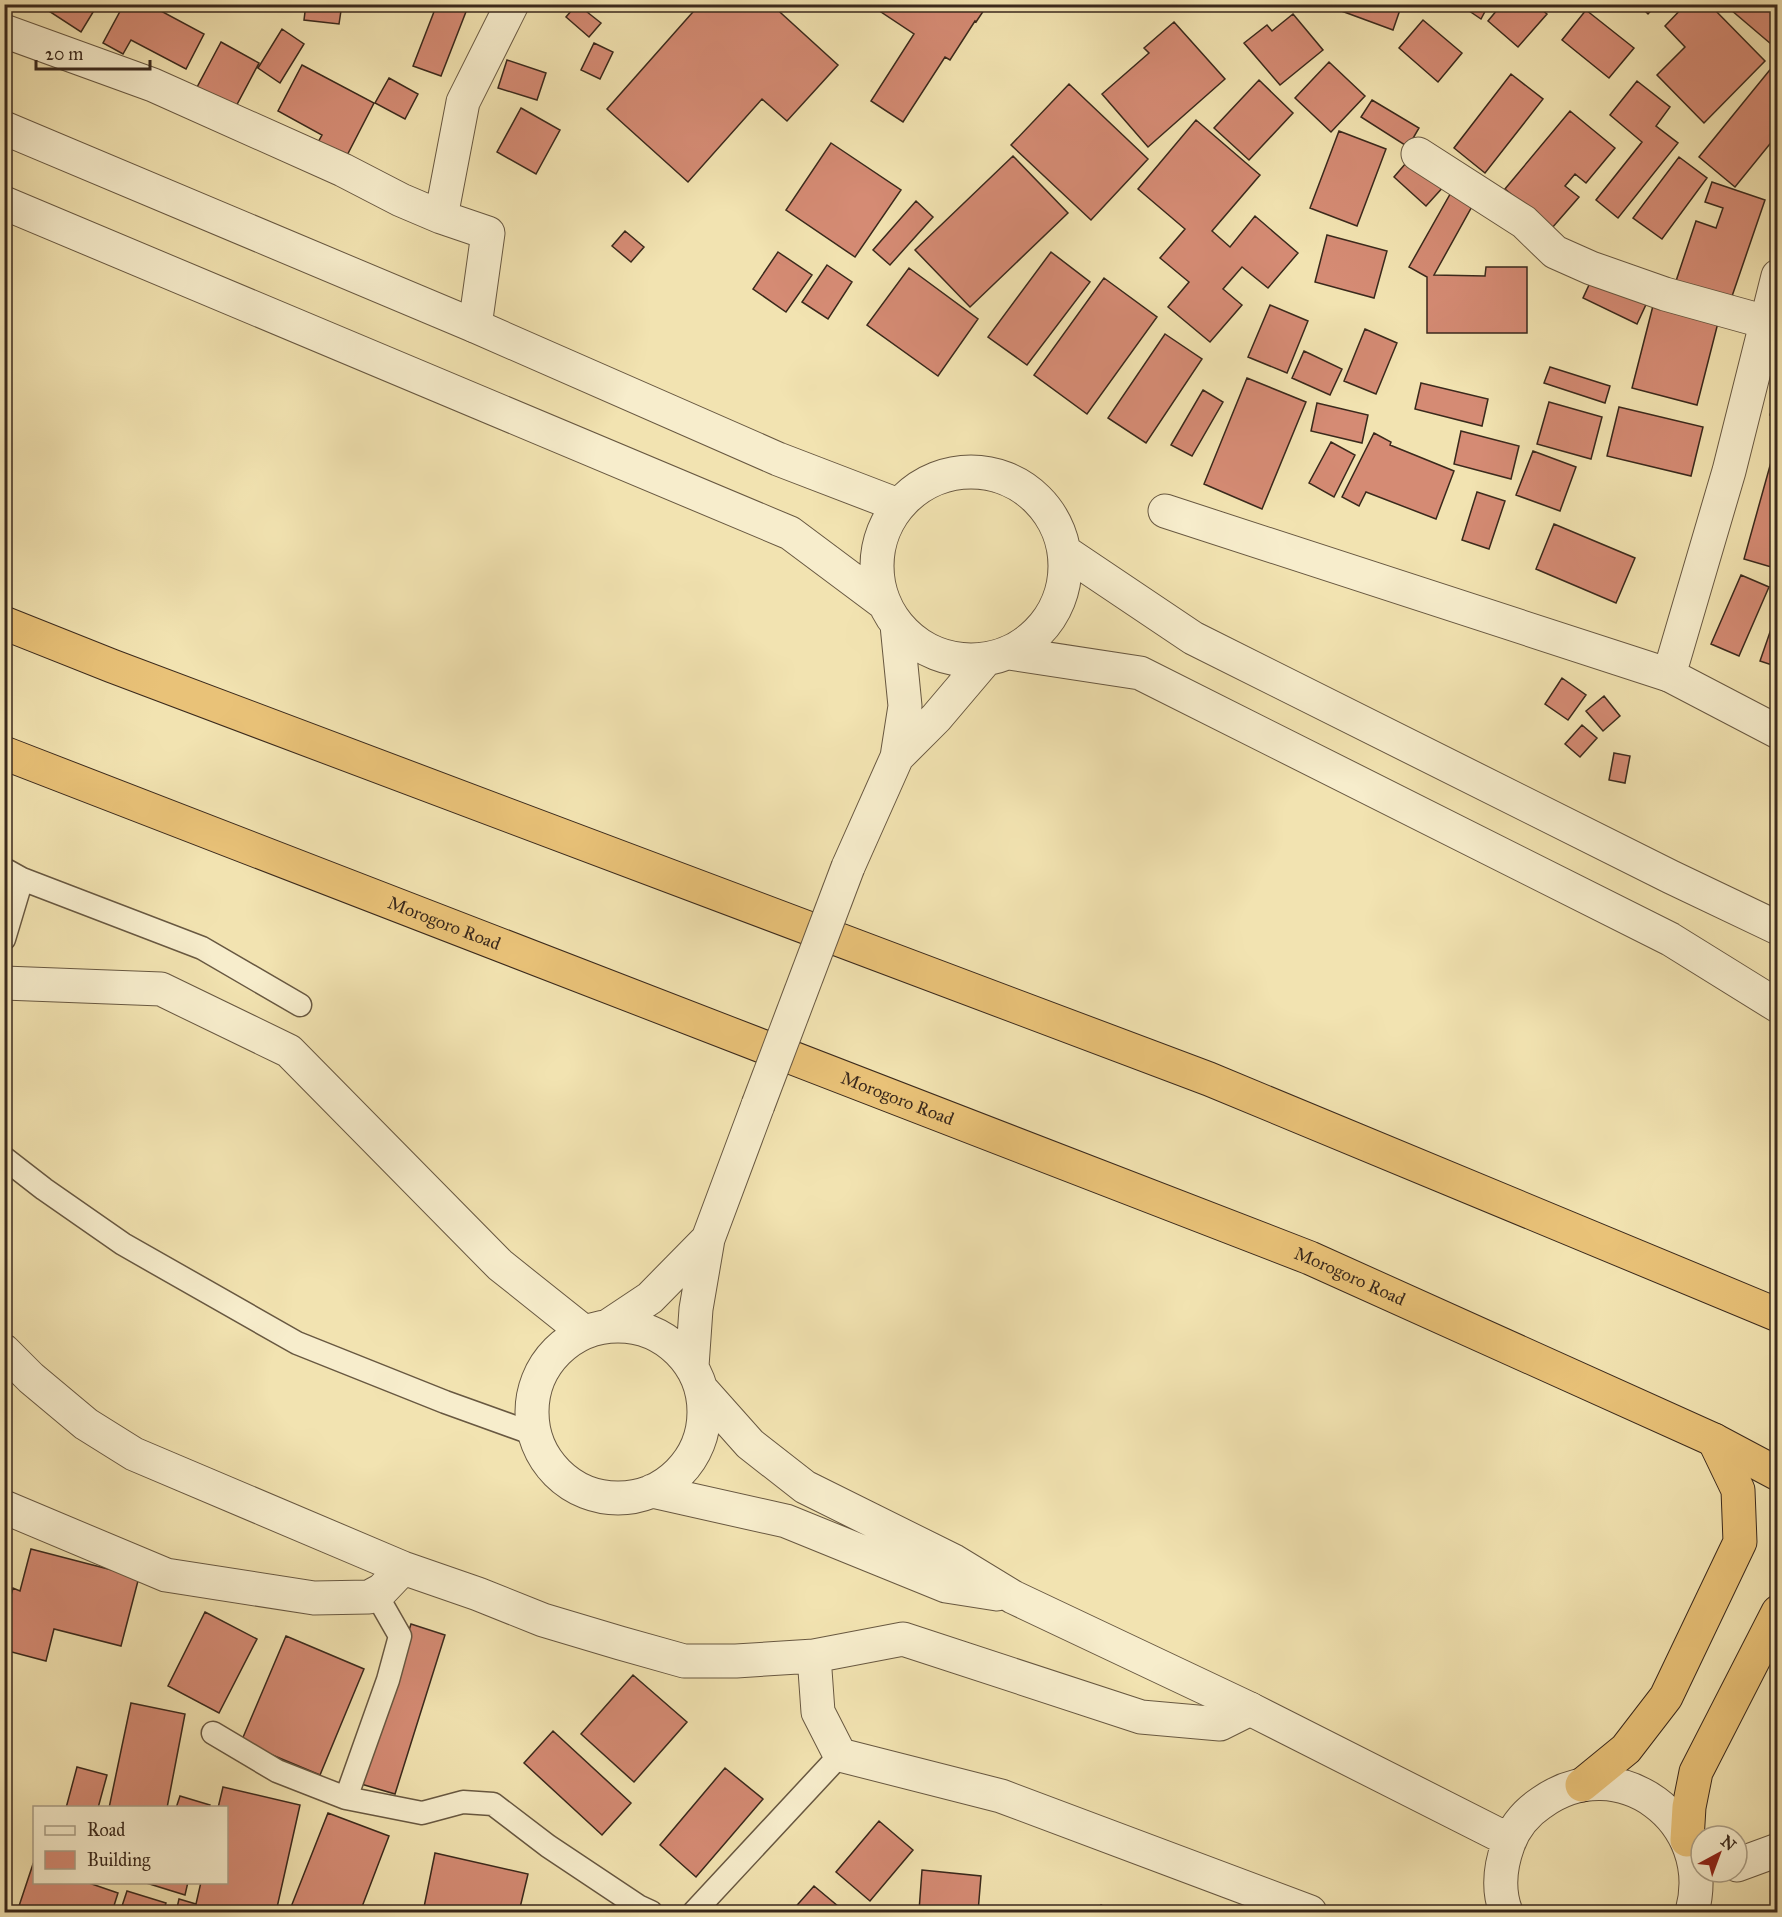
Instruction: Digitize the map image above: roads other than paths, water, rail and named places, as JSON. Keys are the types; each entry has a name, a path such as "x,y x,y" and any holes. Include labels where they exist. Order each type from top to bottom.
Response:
{"highway":[{"path":"4,623 112,666 1209,1079 1778,1314"},
{"name":"Morogoro Road","path":"4,753 1310,1258 1714,1440 1778,1474"},
{"path":"1582,1785 1626,1749 1666,1697 1740,1542 1738,1490 1714,1440"},
{"path":"1687,1840 1689,1807 1696,1772 1778,1612"}],"street":[{"path":"441,218 463,102 512,4"},
{"path":"4,32 153,85 342,170 441,218 488,233 475,326"},
{"path":"4,128 475,326 778,459 898,505"},
{"path":"1418,154 1524,222 1555,252 1591,268 1665,294 1766,322"},
{"path":"4,203 790,533 891,614 916,642 937,654 961,660 998,656 1140,673 1670,939 1778,1006"},
{"path":"1669,675 1729,471 1778,276"},
{"path":"708,1239 650,1298 563,1345 547,1363 539,1378 532,1409 534,1434 544,1456 560,1475 580,1490 604,1497 629,1497 652,1491 673,1479 690,1460 700,1437 705,1414 696,1378 696,1309 708,1239 848,867 897,757 905,706 891,614 878,580 877,555 883,531 898,505 912,492 933,479 957,473 982,472 1005,479 1027,490 1045,507 1058,528 1065,552 1065,576 1059,600 1048,622 1031,640 998,656 897,757"},
{"path":"1165,511 1669,675 1778,732"},
{"path":"1065,552 1193,638 1671,877 1778,928"},
{"path":"4,983 161,989 289,1051 500,1265 596,1329 632,1327 656,1334 676,1348 696,1378 750,1444 806,1487 954,1561 1013,1597 1250,1709 1509,1840"},
{"path":"4,1351 31,1378 86,1424 134,1454 403,1568 543,1620 684,1661 736,1661 814,1656 903,1639 1141,1717 1220,1725 1250,1709"},
{"path":"652,1491 786,1521 946,1586 1013,1597"},
{"path":"4,1507 166,1575 314,1598 369,1597 376,1594 403,1568"},
{"path":"814,1656 818,1712 840,1755 1000,1796 1311,1912"},
{"path":"1506,1912 1501,1891 1501,1874 1503,1857 1509,1840 1531,1809 1563,1790 1582,1785 1618,1786 1635,1791 1652,1799 1666,1811 1687,1840 1704,1890"},
{"path":"1749,1861 1778,1850"}],"lane":[{"path":"4,939 13,874 202,948 300,1005"},
{"path":"4,1158 123,1244 297,1343 445,1402 534,1434"},
{"path":"346,1798 388,1680 400,1636 376,1594"},
{"path":"213,1733 277,1771 346,1798 422,1813 464,1802 493,1804 548,1846 638,1906 651,1912"},
{"path":"694,1912 840,1755"}]}
